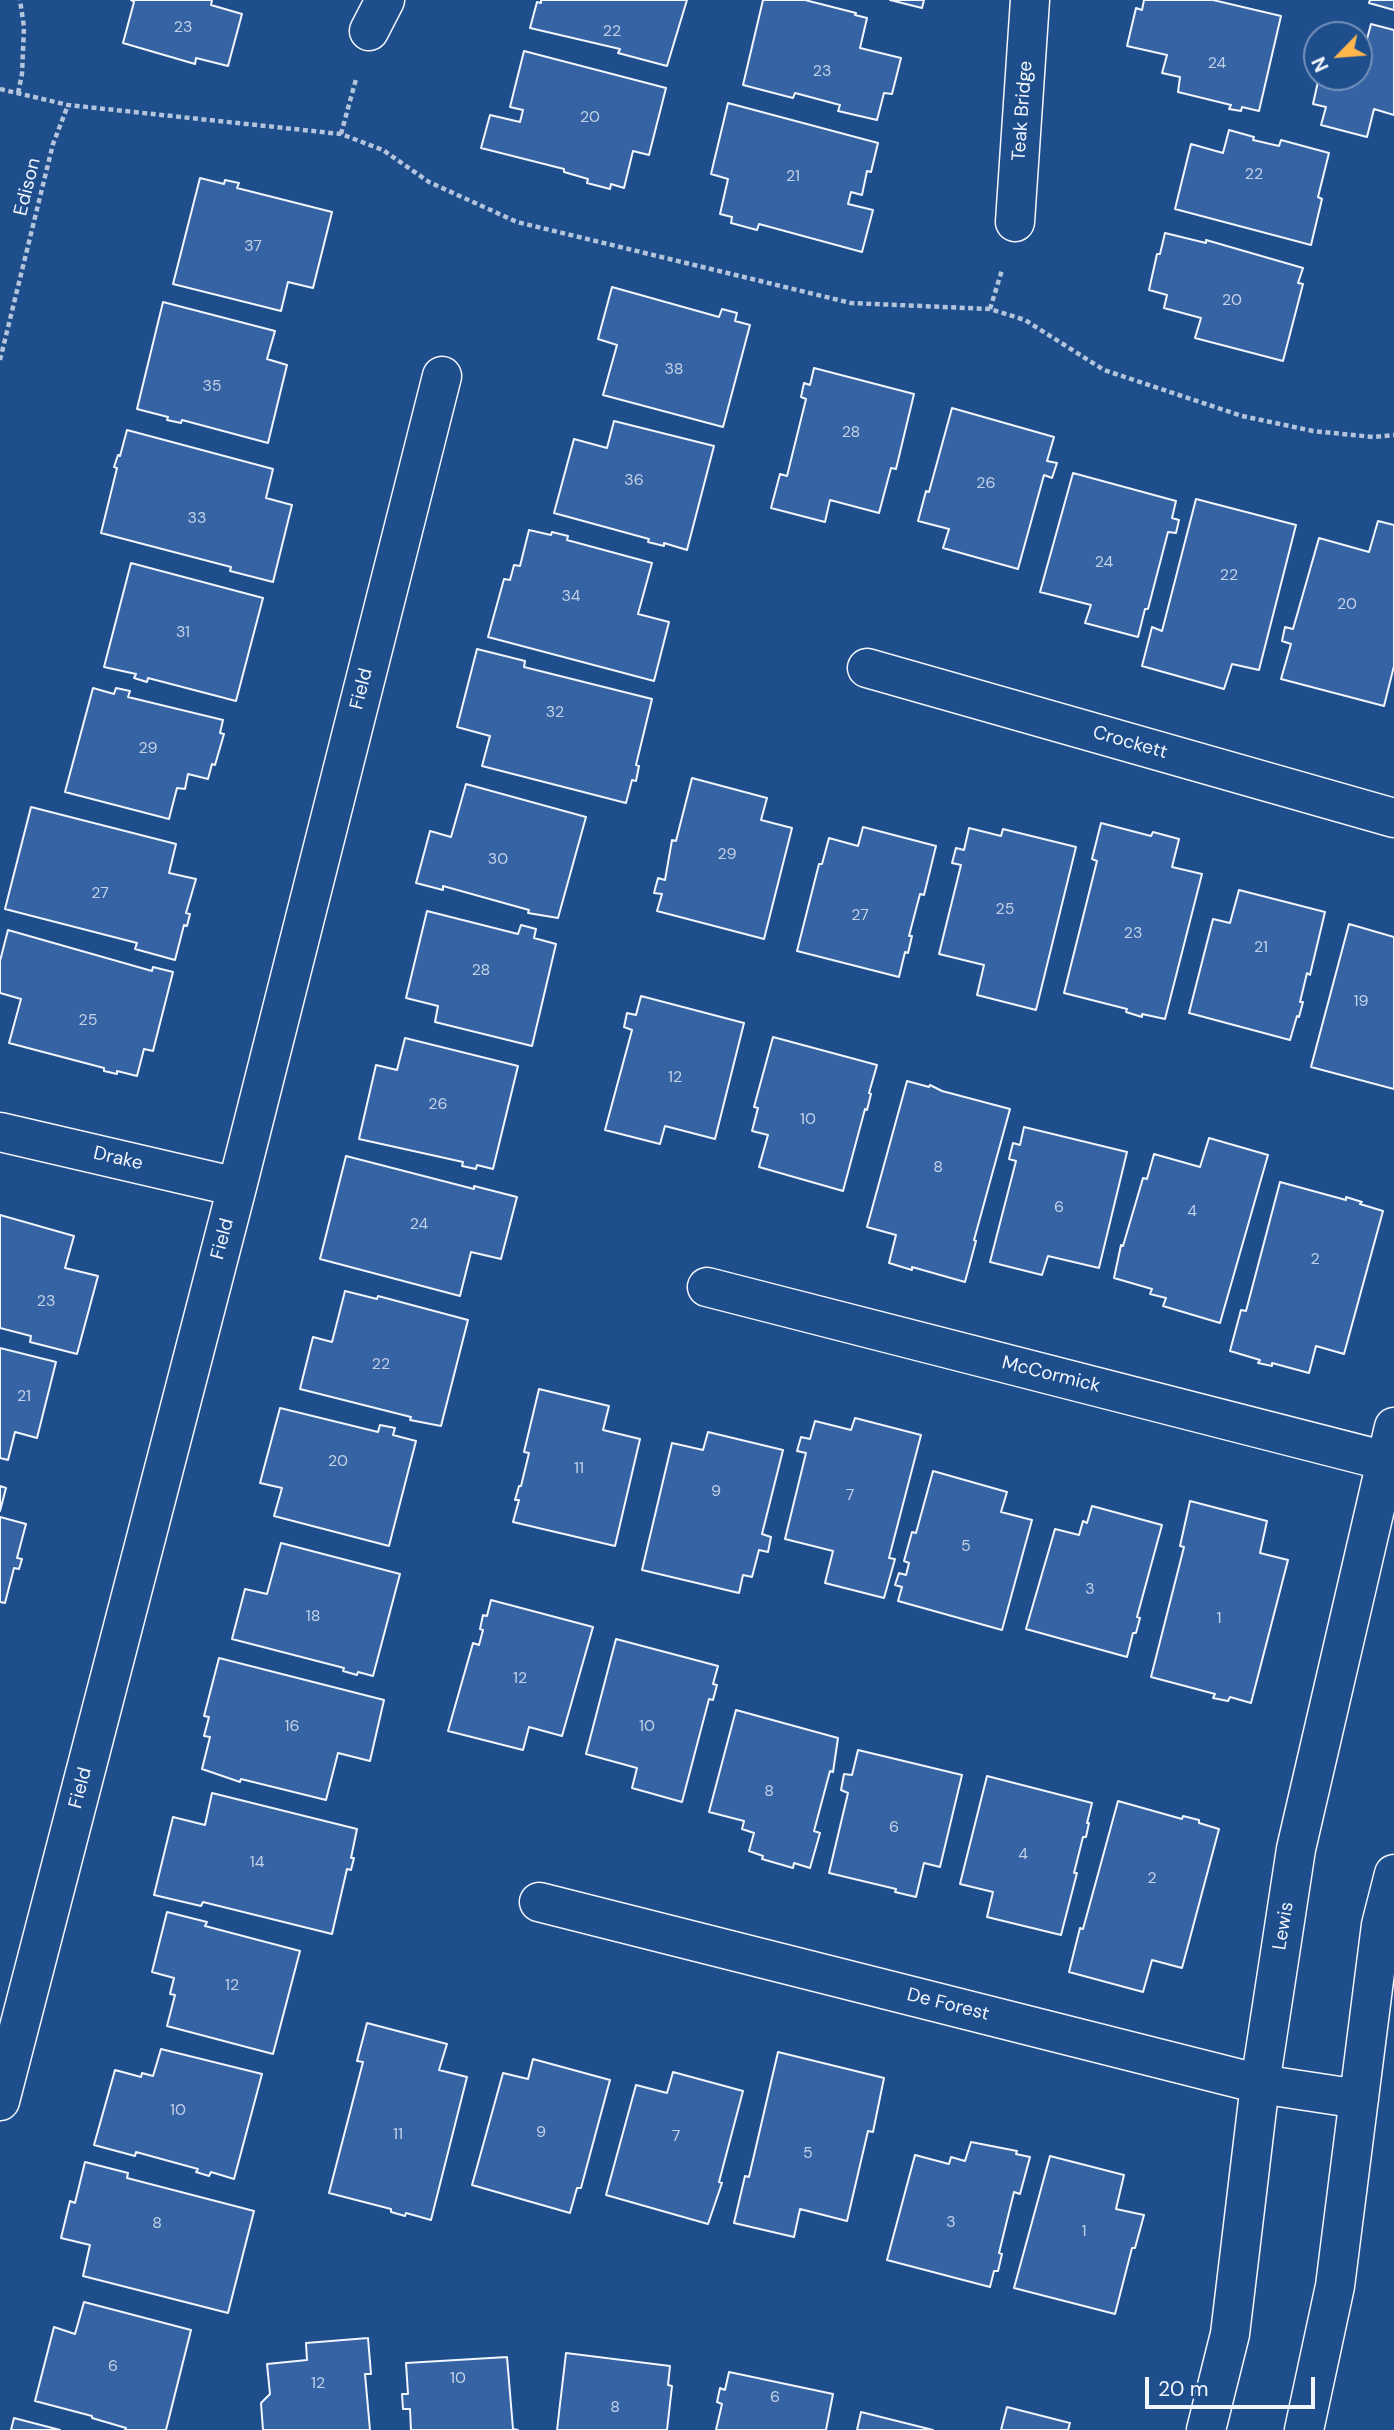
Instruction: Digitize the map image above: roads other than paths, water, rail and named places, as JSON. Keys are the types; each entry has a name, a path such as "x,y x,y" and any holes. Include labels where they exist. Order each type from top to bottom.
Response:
{"street":[{"name":"Teak Bridge","path":"1015,222 1030,0"},
{"name":"Field","path":"0,2101 237,1187 442,376"},
{"name":"Crockett","path":"867,668 1394,818"},
{"name":"Drake","path":"0,1132 237,1187"},
{"name":"McCormick","path":"707,1287 1391,1450"},
{"name":"Lewis","path":"1206,2430 1230,2334 1260,2084 1296,1849 1391,1450"},
{"path":"1304,2430 1335,2286 1381,1925 1394,1874"},
{"name":"De Forest","path":"539,1902 1260,2084 1359,2099"}]}
